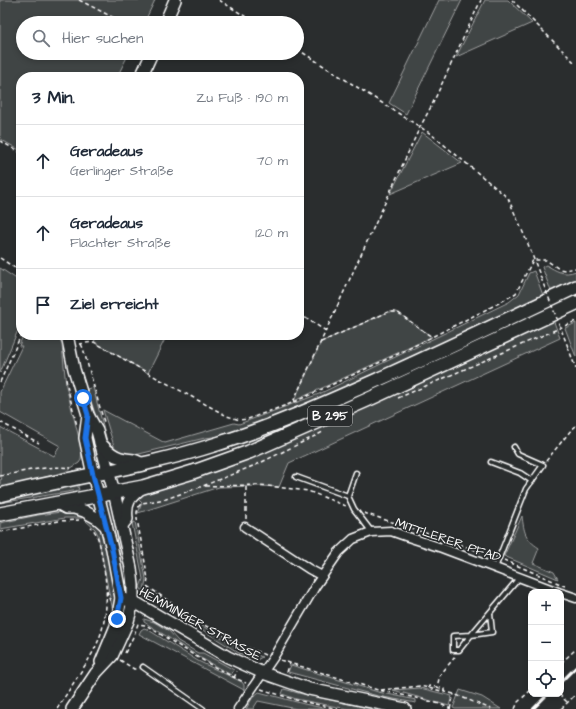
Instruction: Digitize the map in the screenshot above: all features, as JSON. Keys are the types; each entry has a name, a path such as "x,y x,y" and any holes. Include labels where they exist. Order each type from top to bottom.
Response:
{"main road":[{"path":"168,16 175,0"},
{"path":"142,72 148,60"},
{"name":"B 295","path":"0,495 142,464 215,445 278,422 352,392 456,345 576,287"},
{"name":"B 295","path":"0,514 143,487 193,472 249,452 367,400 576,303"},
{"path":"71,340 74,369 88,415 96,430 109,471 122,525 133,585 133,602 128,621 119,642 112,656 96,673 72,709"},
{"path":"88,415 85,438 112,549 121,598 116,626 96,673"},
{"path":"100,442 114,456 126,459 135,459 142,464"},
{"path":"122,525 127,519 126,507 128,503 132,496 143,487"},
{"path":"57,503 66,508 84,510 106,526"},
{"name":"HEMMINGER STRASSE","path":"121,598 133,602 232,659 263,673 309,689 405,709"}],"street":[{"path":"245,527 322,576"},
{"name":"MITTLERER PFAD","path":"238,709 273,658 322,576 339,552 353,539 371,532 391,531 442,548 551,589"},
{"name":"MITTLERER PFAD","path":"564,594 576,598"}],"lane":[{"path":"495,568 526,490 543,464 518,454 514,447"},
{"path":"491,462 520,473 532,481"},
{"path":"356,473 348,496 354,509 371,532"},
{"path":"296,477 348,496"},
{"path":"490,613 492,632 472,635 453,636 453,650 460,650 472,635 490,613 519,578"},
{"path":"143,667 204,709"}],"path":[{"path":"79,0 110,16"},
{"path":"219,0 245,16"},
{"path":"292,403 420,126 432,105 481,0"},
{"path":"512,0 576,64"},
{"path":"304,53 420,126 508,198 528,244 576,368"},
{"path":"0,141 16,150"},
{"path":"0,258 16,269"},
{"path":"533,260 546,260 565,270 576,268"},
{"path":"71,340 81,344 94,342 235,420 248,419 292,403 432,337 499,303 516,293 533,260"},
{"path":"321,342 388,312 397,312 432,337"},
{"path":"304,317 326,331"},
{"path":"0,382 19,340"},
{"path":"71,340 81,344 84,348 104,422"},
{"path":"66,377 78,429"},
{"path":"0,422 39,443"},
{"path":"543,464 576,426"},
{"path":"0,476 50,468 75,468"},
{"path":"245,527 246,486"},
{"path":"139,506 137,519 148,579 147,586 197,621 242,646 273,658 378,690 440,704 450,709 454,694"},
{"path":"0,532 60,521 79,520"},
{"path":"57,709 90,658 100,638 105,615 107,589 100,544 97,535 89,525"},
{"path":"124,654 131,642 138,624 146,625 199,658 234,678 254,687 296,700 338,709"},
{"path":"563,661 576,649"},
{"path":"437,687 440,675 460,650"},
{"path":"120,660 134,669 143,667"},
{"path":"378,690 420,686 454,694 491,709"},
{"path":"429,688 429,686 437,687 444,689 444,692"},
{"path":"515,709 518,702 528,693"},
{"path":"561,709 576,694"},
{"path":"562,697 567,702"}],"shaded area":[{"path":"0,0 155,0 147,16 16,16 16,60 126,60 120,72 16,72 16,148 0,139"},
{"path":"439,0 462,0 406,114 389,103"},
{"path":"485,0 508,0 532,23 456,57"},
{"path":"422,132 462,163 390,194"},
{"path":"546,265 564,273 576,271 576,282 552,294 542,267"},
{"path":"0,268 16,279 16,335 0,373"},
{"path":"534,271 544,298 311,404 221,436 205,438 135,455 122,454 112,449 114,446 103,410 165,443 234,423 239,424 319,394 509,302 519,294 529,273"},
{"path":"388,312 397,312 432,337 294,401 321,342"},
{"path":"554,322 560,338 289,463 279,487 219,487 138,513 142,503 137,498 143,493 535,326"},
{"path":"576,323 576,357 565,328"},
{"path":"21,340 60,340 66,386 82,450 81,460 65,472 0,489 0,480 2,479 0,476 0,427 54,456 60,446 0,412 0,392 22,346 19,346"},
{"path":"95,340 164,340 148,373 94,342"},
{"path":"93,387 108,445 103,438 87,389"},
{"path":"77,483 79,490 0,503 0,501"},
{"path":"69,511 84,514 82,518 65,518 0,529 0,523 38,515"},
{"path":"522,516 526,535 534,545 539,548 533,563 554,572 558,579 504,556"},
{"path":"89,518 101,528 105,538 116,593 115,615 108,588 98,535 95,529 86,521"},
{"path":"135,522 146,579 144,591 140,587 143,579 132,523"},
{"path":"149,589 212,632 262,657 257,660 239,653 147,595"},
{"path":"144,619 154,622 169,631 178,641 198,653 203,653 234,670 231,675 199,657 144,622"},
{"path":"144,628 198,661 242,682 244,685 244,690 139,634"},
{"path":"291,665 378,692 416,700 416,703 378,696 288,672"},
{"path":"420,688 452,696 449,706 393,690"},
{"path":"284,689 373,709 348,709 296,699 282,694"},
{"path":"460,690 482,697 501,709 455,709 453,708"},
{"path":"259,692 328,709 297,709 258,701 253,709 246,709 253,697"}],"railway":[{"path":"564,679 576,667"},
{"path":"533,709 545,697"}],"route":[{"path":"83,398 88,415 85,438 112,549 121,598 117,619"}]}
